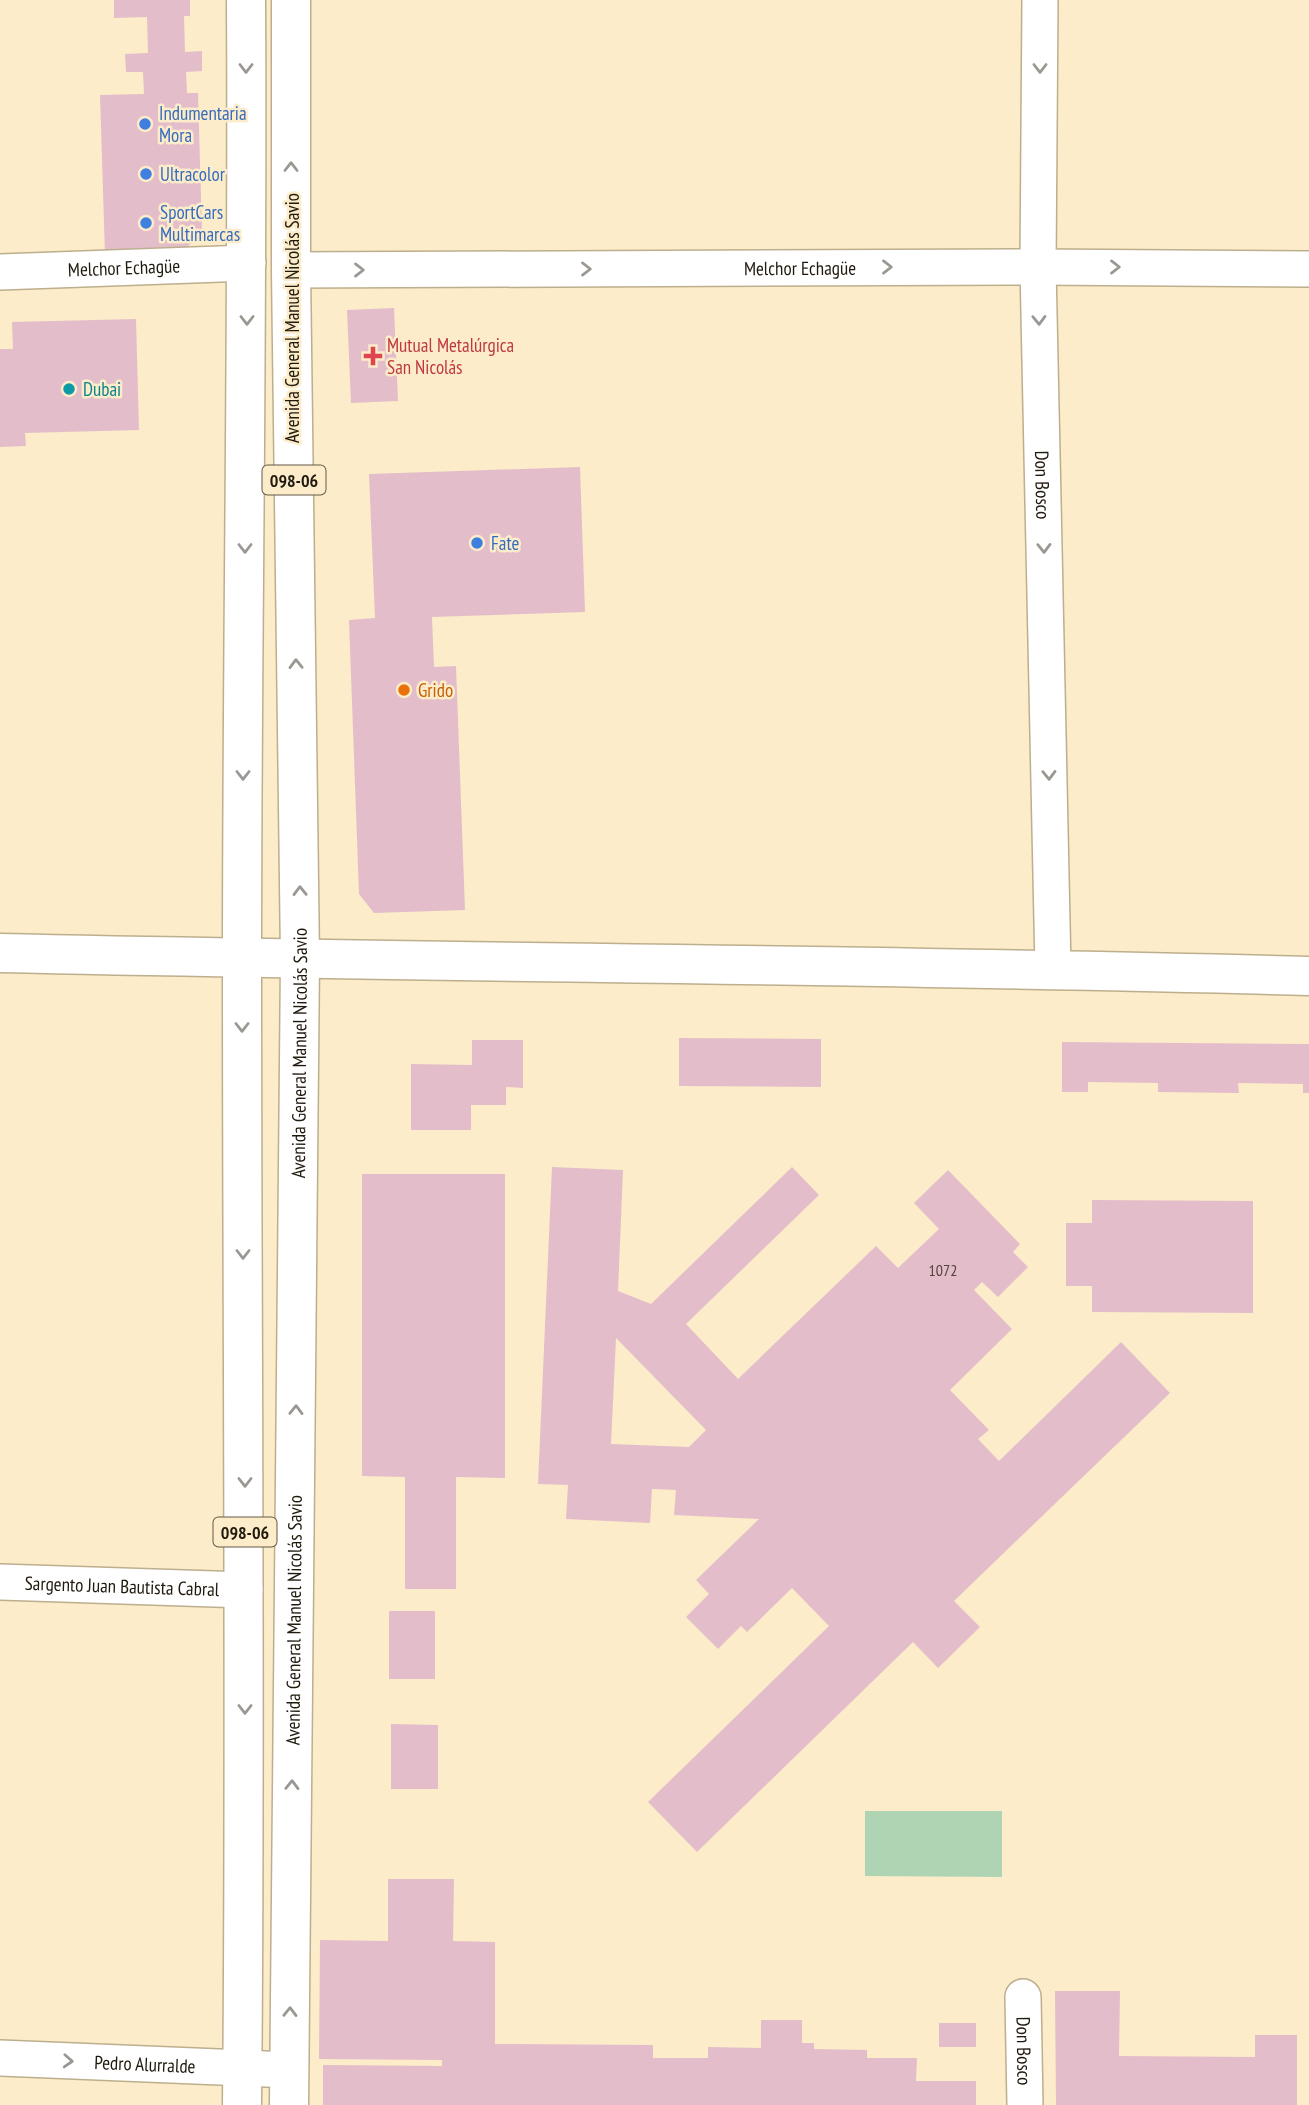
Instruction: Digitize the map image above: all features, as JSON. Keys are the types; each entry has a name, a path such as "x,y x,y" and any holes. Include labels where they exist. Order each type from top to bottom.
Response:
{"main road":[{"name":"098-06","path":"242,2087 245,1590 242,958 248,263 246,0"},
{"name":"Avenida General Manuel Nicolás Savio","path":"289,2087 300,960 291,270 292,0"},
{"path":"0,953 300,960 1053,969 1309,976"}],"street":[{"name":"Don Bosco","path":"1040,0 1038,267 1053,969"},
{"name":"Melchor Echagüe","path":"0,272 248,263"},
{"name":"Melchor Echagüe","path":"291,270 1038,267 1309,269"},
{"name":"Sargento Juan Bautista Cabral","path":"0,1582 245,1590"},
{"name":"Don Bosco","path":"1023,1997 1025,2105"},
{"name":"Pedro Alurralde","path":"0,2058 242,2087 289,2087"}],"green space":[{"path":"865,1811 1002,1811 1002,1877 865,1876"}],"building":[{"path":"114,0 190,0 190,16 184,16 185,52 202,51 202,71 186,72 187,93 198,93 202,233 182,252 105,255 100,95 144,94 143,72 126,72 125,54 148,53 147,17 114,18"},
{"name":"Mutual Metalúrgica San Nicolás","path":"394,308 398,401 351,403 347,310"},
{"name":"Dubai","path":"136,319 139,430 25,433 26,446 0,447 0,349 13,349 12,322"},
{"path":"580,467 585,612 432,617 434,667 456,666 465,910 374,913 359,894 349,620 375,618 369,474"},
{"path":"679,1038 821,1039 821,1087 679,1086"},
{"path":"472,1040 523,1040 523,1088 506,1087 506,1105 471,1105 471,1130 411,1130 411,1064 472,1065"},
{"path":"1062,1042 1309,1044 1309,1093 1303,1093 1303,1084 1238,1083 1239,1093 1158,1092 1158,1083 1088,1082 1088,1092 1062,1092"},
{"path":"552,1167 623,1170 618,1291 651,1304 792,1167 819,1195 686,1324 738,1379 876,1246 898,1268 939,1229 914,1203 948,1170 1020,1244 1013,1252 1028,1267 998,1297 982,1282 974,1290 1012,1329 950,1390 989,1430 978,1439 999,1461 1121,1342 1170,1393 954,1601 980,1627 938,1668 913,1642 697,1852 648,1802 829,1626 792,1588 747,1632 741,1626 718,1649 686,1617 709,1594 696,1580 759,1519 674,1515 676,1490 652,1489 650,1523 566,1519 568,1485 538,1484","holes":["616,1338 706,1430 689,1447 611,1444"]},
{"path":"362,1174 505,1174 505,1478 456,1477 456,1589 405,1589 405,1477 362,1476"},
{"path":"1092,1200 1253,1201 1253,1313 1092,1312 1092,1286 1066,1286 1066,1223 1092,1223"},
{"path":"389,1611 435,1611 435,1679 389,1679"},
{"path":"391,1724 438,1725 438,1789 391,1789"},
{"path":"388,1879 454,1879 453,1941 495,1942 495,2044 653,2045 653,2058 708,2058 708,2047 761,2048 761,2020 802,2020 802,2043 814,2043 814,2049 867,2050 867,2058 917,2058 916,2081 976,2081 976,2105 323,2105 323,2065 442,2066 442,2060 319,2059 320,1940 388,1941"},
{"path":"1055,1991 1120,1991 1119,2056 1255,2057 1255,2035 1297,2035 1297,2105 1056,2105"},
{"path":"939,2023 976,2023 976,2047 939,2047"}],"place":[{"name":"Indumentaria Mora","path":"145,124"},
{"name":"Ultracolor","path":"146,174"},
{"name":"SportCars Multimarcas","path":"146,223"},
{"name":"Mutual Metalúrgica San Nicolás","path":"373,356"},
{"name":"Dubai","path":"69,389"},
{"name":"Fate","path":"477,543"},
{"name":"Grido","path":"404,690"}]}
